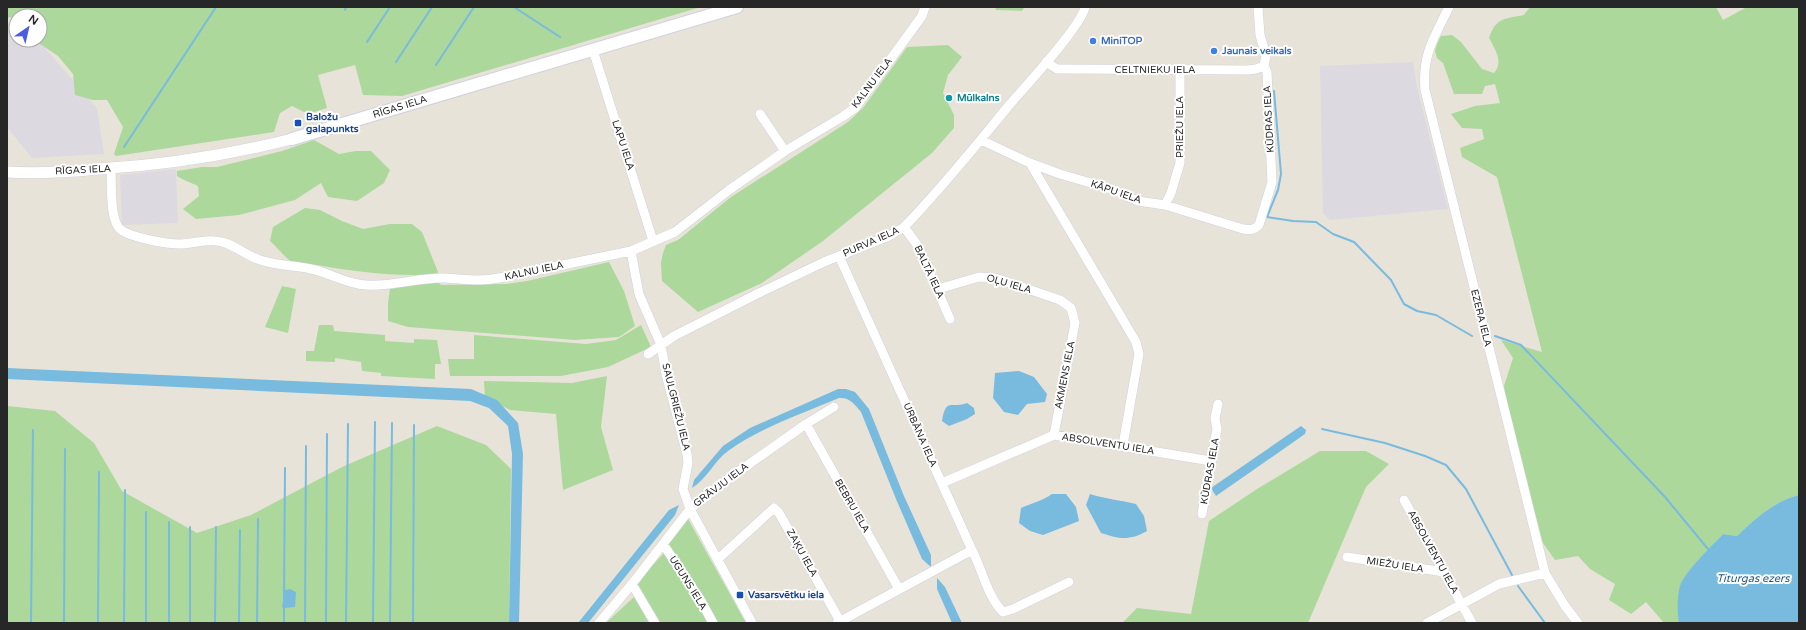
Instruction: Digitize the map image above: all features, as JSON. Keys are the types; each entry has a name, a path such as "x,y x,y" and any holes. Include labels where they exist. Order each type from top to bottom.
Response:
{"main road":[{"name":"RĪGAS IELA","path":"292,139 737,7"}],"street":[{"name":"KALNU IELA","path":"110,169 115,222 122,230 163,243 179,244 208,240 223,242 260,260 281,265 311,269 344,282 367,286 444,278 482,281 631,252 675,232 729,190 785,151 855,108 922,16 925,7"},
{"name":"PURVA IELA","path":"648,354 674,336 756,294 839,256 889,236 904,227 981,140 1046,62 1073,29 1080,19 1085,7"},
{"name":"KŪDRAS IELA","path":"1255,229 1259,225 1272,182 1267,72 1264,66 1266,56 1260,35 1258,7"},
{"name":"EZERA IELA","path":"1449,7 1427,54 1424,77 1425,90 1545,573 1565,606 1578,623"},
{"name":"LAPU IELA","path":"593,50 653,241"},
{"name":"CELTNIEKU IELA","path":"1046,62 1057,69 1256,69 1264,66"},
{"name":"PRIEŽU IELA","path":"1165,205 1171,193 1180,163 1180,70"},
{"path":"760,114 785,151"},
{"name":"RĪGAS IELA","path":"7,172 110,169 196,160 292,139"},
{"name":"KĀPU IELA","path":"981,140 1030,163 1111,189 1138,201 1165,205 1243,229 1255,229"},
{"path":"1030,163 1136,342 1139,354 1123,445"},
{"name":"BALTĀ IELA","path":"904,227 918,246 950,319"},
{"name":"SAULGRIEŽU IELA","path":"631,252 639,294 661,345 666,374 687,454 688,463 683,489 690,509 752,623"},
{"name":"URBĀNA IELA","path":"839,256 980,565 996,605 1003,612 1069,582"},
{"name":"OĻU IELA","path":"938,289 969,278 988,277 1060,300 1071,308 1074,315"},
{"name":"AKMENS IELA","path":"1054,435 1075,323 1074,315"},
{"name":"KŪDRAS IELA","path":"1202,514 1218,429 1216,418 1218,404"},
{"name":"GRĀVJU IELA","path":"599,623 632,584 690,509 728,479 806,424 834,407"},
{"name":"BEBRU IELA","path":"806,424 899,589"},
{"name":"ABSOLVENTU IELA","path":"942,483 1054,435 1123,445 1211,461"},
{"name":"ABSOLVENTU IELA","path":"1404,500 1472,623"},
{"name":"ZAĶU IELA","path":"718,559 774,508 779,513 838,622"},
{"name":"UGUNS IELA","path":"663,544 701,601 713,623"},
{"path":"838,622 972,550"},
{"name":"MIEŽU IELA","path":"1347,557 1444,572"},
{"path":"1427,623 1461,603 1499,584 1545,573"},
{"path":"632,584 655,623"}],"shaded area":[{"path":"8,30 8,48 45,48 97,108 104,154 32,158 7,127"},
{"path":"1413,62 1417,87 1448,209 1330,220 1323,213 1320,66"},
{"path":"176,169 178,223 122,225 120,175"}],"green space":[{"path":"7,7 701,7 402,96 363,95 355,65 318,75 327,108 308,114 292,106 280,113 274,132 116,156 114,154 123,127 107,100 93,100 75,95 73,74 58,56 46,48 48,48 48,8 8,8 7,18"},
{"path":"995,7 1024,8 1022,11 996,10"},
{"path":"1530,7 1716,7 1723,20 1747,7 1799,7 1799,495 1781,502 1765,511 1737,536 1723,534 1693,566 1688,574 1678,615 1679,623 1664,623 1646,602 1631,614 1609,600 1615,584 1590,569 1578,556 1555,560 1543,543 1511,424 1504,386 1513,358 1501,340 1542,352 1497,177 1462,157 1460,148 1484,139 1482,129 1462,128 1451,114 1475,106 1500,103 1495,84 1485,86 1482,94 1454,94 1443,63 1437,58 1435,51 1441,36 1452,35 1461,42 1482,69 1494,73 1497,69 1498,56 1489,38 1492,31 1502,20 1524,15"},
{"path":"948,45 962,57 948,75 943,93 954,115 954,128 932,153 823,241 762,283 698,312 662,281 661,263 666,245 678,240 731,197 848,122 863,108 907,47"},
{"path":"314,140 339,154 356,151 371,151 390,170 384,183 357,201 328,197 321,183 295,200 239,215 196,219 183,209 199,196 198,186 177,176 177,171 202,167 217,167 282,151"},
{"path":"305,208 320,210 363,229 390,224 412,224 422,232 438,272 437,274 407,275 362,272 317,265 295,264 270,241 273,227"},
{"path":"609,262 624,291 635,326 619,337 575,340 408,327 388,321 390,289 437,281 441,285 506,284 527,281"},
{"path":"282,286 296,289 288,333 265,327"},
{"path":"319,325 333,325 334,331 385,335 385,341 414,343 414,339 437,340 441,364 435,364 435,379 381,376 381,373 362,371 361,362 335,358 335,362 306,361 306,351 314,351"},
{"path":"641,325 651,347 608,367 561,376 450,376 448,359 474,359 474,335 586,344 616,340"},
{"path":"607,376 601,427 613,470 563,490 556,414 510,410 485,397 484,381 572,383"},
{"path":"7,406 55,411 94,443 122,491 197,533 251,515 342,467 437,426 486,445 511,469 509,623 7,623"},
{"path":"1320,451 1366,451 1389,464 1366,487 1308,623 1122,623 1137,608 1191,614 1209,521 1257,489"},
{"path":"688,519 746,623 716,623 667,543"},
{"path":"666,551 689,588 708,623 658,623 636,583"},
{"path":"634,597 649,623 606,623 608,621"}],"water":[{"path":"7,368 471,389 497,400 518,423 523,454 519,623 509,623 512,454 508,426 489,408 470,401 7,379"},
{"path":"1019,371 1034,377 1047,394 1045,402 1027,404 1018,415 1004,412 993,398 995,373"},
{"path":"838,389 846,389 855,392 869,409 904,496 931,555 931,567 922,559 861,412 852,402 843,398 839,398 797,415 740,443 723,455 702,480 692,488 694,480 723,446 750,428"},
{"path":"967,403 974,408 975,414 949,426 942,421 947,406"},
{"path":"1301,426 1306,430 1305,434 1216,496 1211,488"},
{"path":"1052,494 1066,494 1076,507 1079,521 1043,535 1030,531 1019,523 1021,508"},
{"path":"1090,494 1136,504 1144,516 1147,531 1130,538 1119,538 1101,533 1086,505"},
{"name":"Titurgas ezers","path":"1799,495 1799,623 1679,623 1678,595 1680,586 1687,573 1706,552 1723,534 1737,536 1765,511 1781,502"},
{"path":"679,505 675,515 588,623 578,623 669,510"},
{"path":"937,578 945,587 962,623 952,623 937,589"},
{"path":"290,589 296,592 295,607 284,608 282,607 285,590"}],"waterway":[{"path":"124,147 216,7"},
{"path":"367,42 390,7"},
{"path":"396,62 432,7"},
{"path":"436,65 474,7"},
{"path":"514,7 560,37"},
{"path":"1274,91 1281,174 1278,190 1267,217 1293,221 1316,222 1333,234 1354,242 1391,280 1404,304 1417,311 1436,315 1472,336"},
{"path":"1495,336 1521,345 1665,497 1708,549"},
{"path":"373,623 375,422"},
{"path":"390,623 392,423"},
{"path":"346,623 348,424"},
{"path":"413,623 414,425"},
{"path":"1322,429 1385,443 1425,456 1446,465 1466,489 1512,575"},
{"path":"31,623 33,430"},
{"path":"326,623 327,434"},
{"path":"305,623 306,446"},
{"path":"64,623 65,449"},
{"path":"284,599 285,468"},
{"path":"98,623 99,472"},
{"path":"124,623 125,490"},
{"path":"146,512 146,623"},
{"path":"257,623 258,519"},
{"path":"169,522 169,623"},
{"path":"190,527 190,623"},
{"path":"215,623 216,527"},
{"path":"239,623 240,530"},
{"path":"1518,586 1545,623"},
{"path":"284,607 284,623"}],"place":[{"name":"MiniTOP","path":"1093,41"},
{"name":"Jaunais veikals","path":"1214,51"},
{"name":"Mūlkalns","path":"949,98"},
{"name":"Baložu galapunkts","path":"298,123"},
{"name":"Vasarsvētku iela","path":"740,595"}]}
